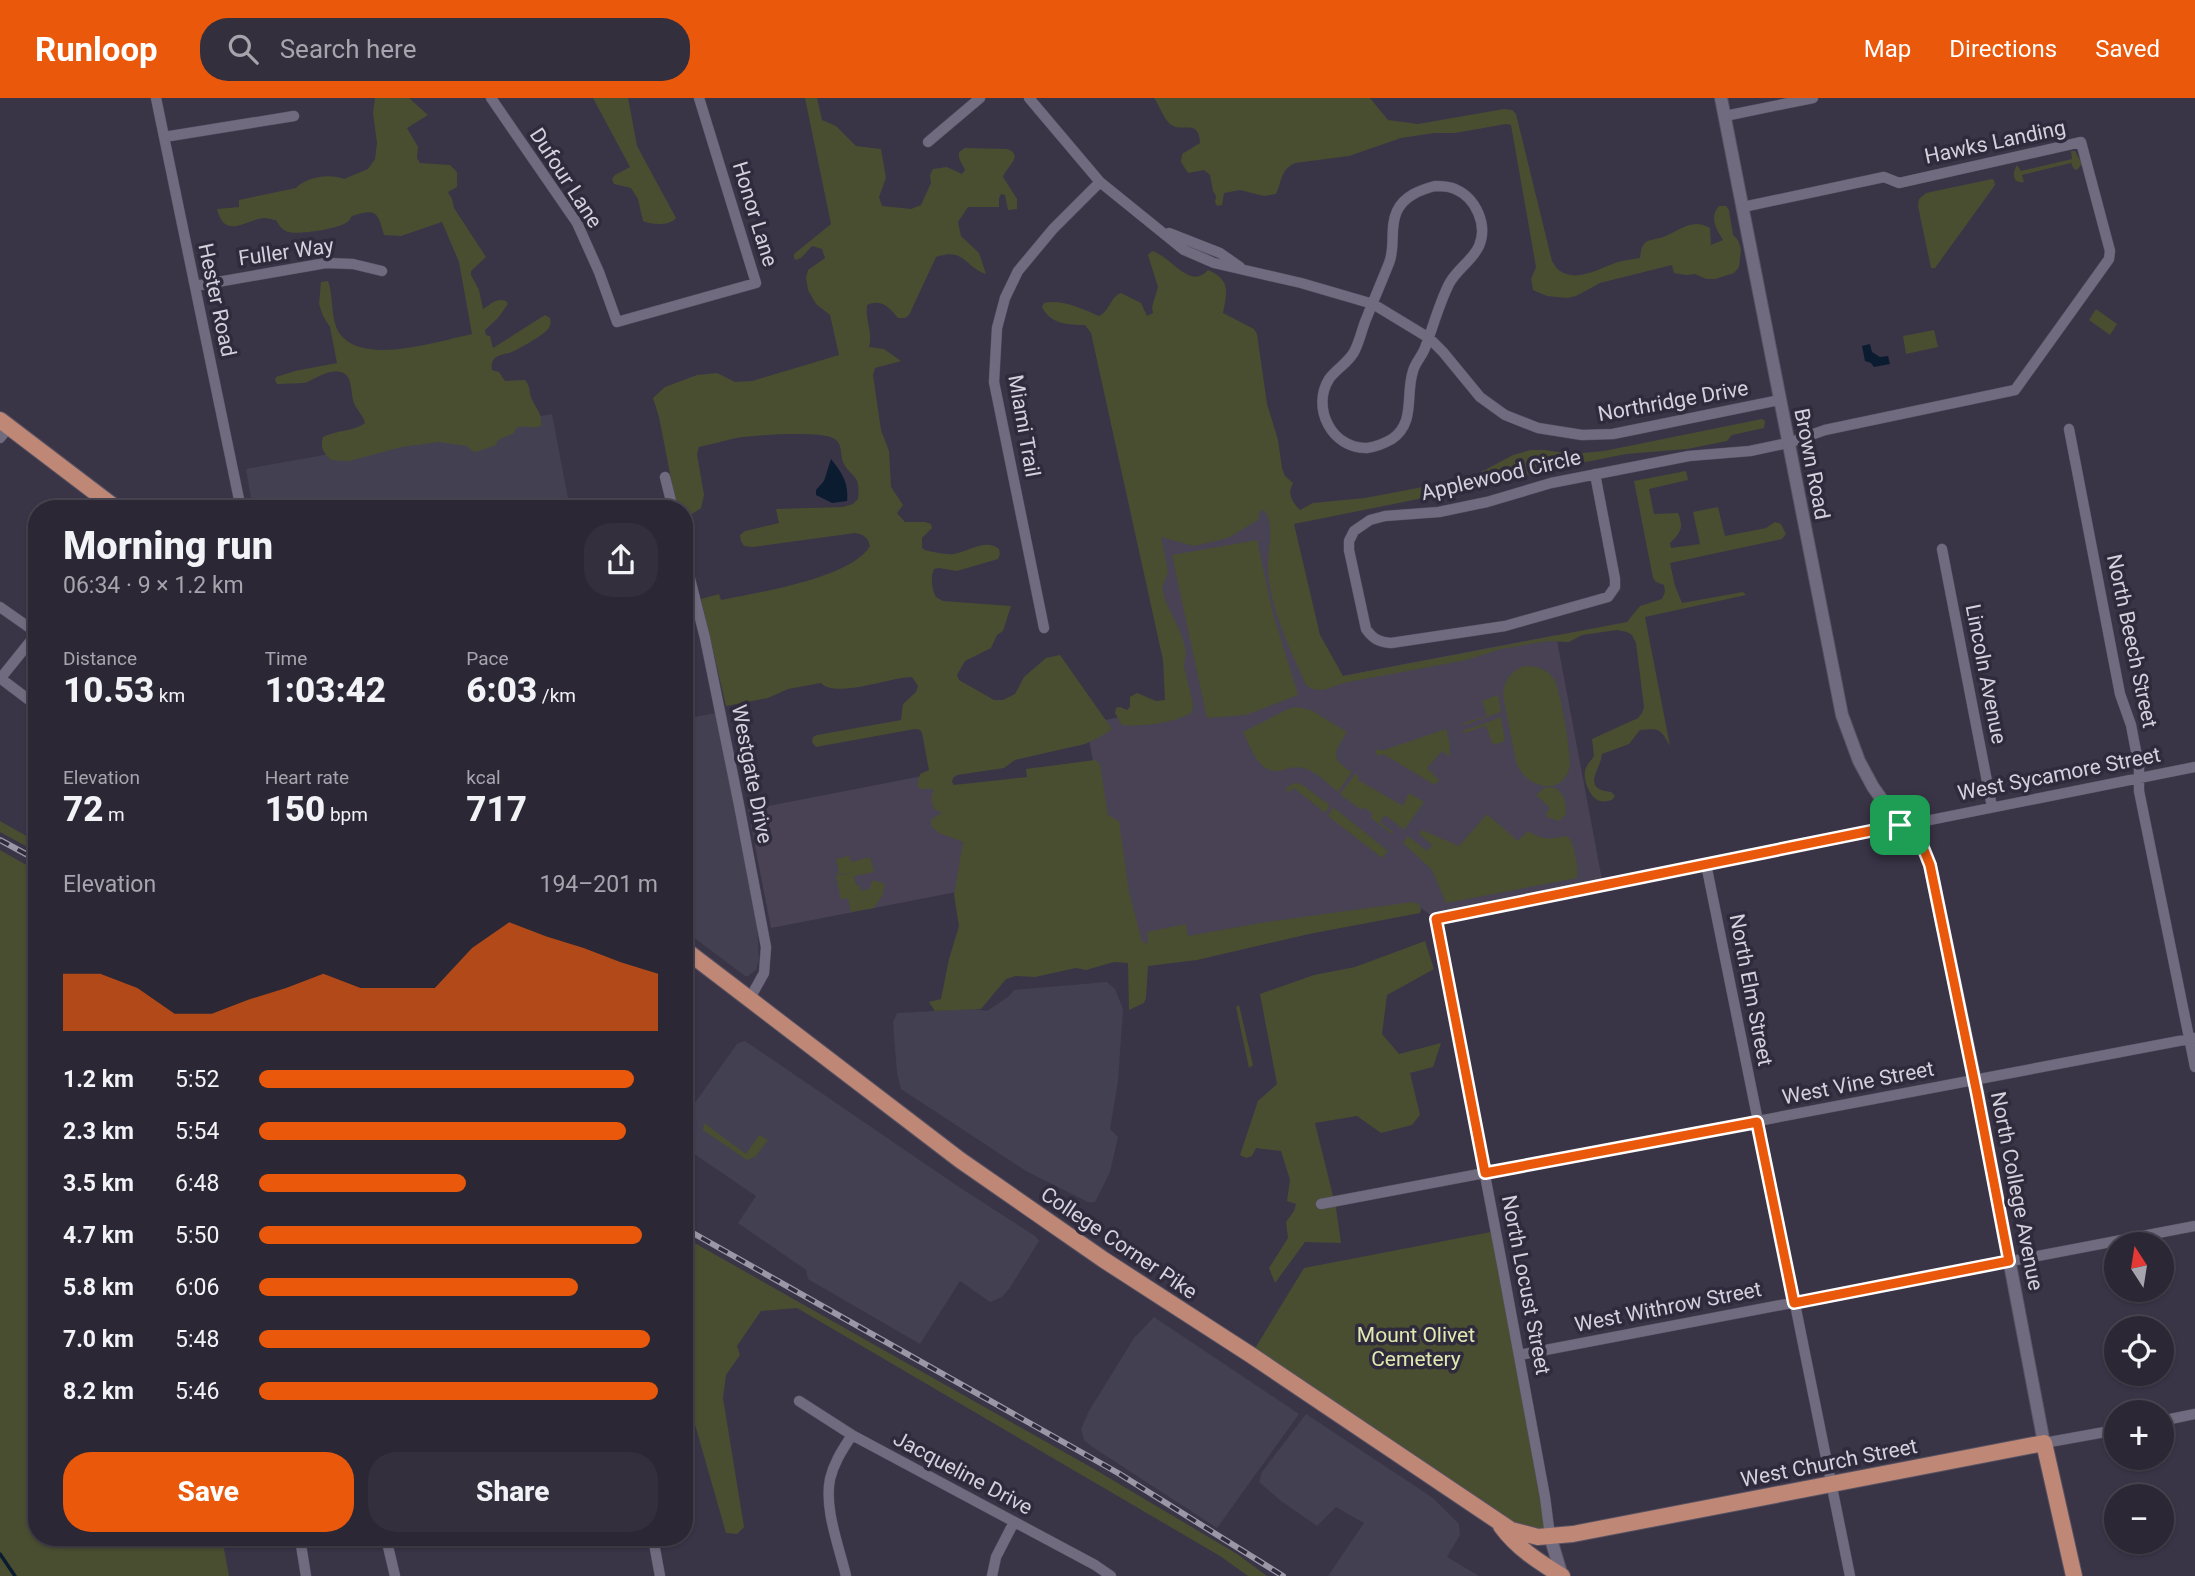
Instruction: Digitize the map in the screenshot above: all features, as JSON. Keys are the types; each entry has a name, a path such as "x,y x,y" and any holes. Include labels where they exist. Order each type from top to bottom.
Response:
{"highway":[{"path":"3,428 104,500"},
{"name":"College Corner Pike","path":"693,956 960,1160 1104,1260 1246,1351 1498,1522 1525,1534 1550,1536"},
{"name":"West Church Street","path":"1550,1536 1629,1524 2044,1443"},
{"name":"North College Avenue","path":"2044,1443 2074,1576"},
{"path":"1498,1522 1509,1537 1529,1555 1562,1576"}],"street":[{"name":"Hester Road","path":"156,98 239,500"},
{"name":"Dufour Lane","path":"491,98 576,223 599,272 617,322"},
{"name":"Honor Lane","path":"617,322 757,283 699,98"},
{"path":"928,142 980,98"},
{"name":"Northridge Drive","path":"1029,98 1100,182 1184,250 1214,263 1301,283 1373,304 1429,338 1480,397 1505,415 1538,428 1581,435 1613,434 1780,400"},
{"name":"Brown Road","path":"1721,98 1847,733 1873,787 1900,825"},
{"path":"1725,116 1813,98"},
{"path":"164,137 294,116"},
{"name":"Hawks Landing","path":"1743,207 1884,177 1899,183 2081,142 2110,251 2105,266 2015,390 1825,430 1788,443"},
{"name":"Miami Trail","path":"1044,628 994,382 997,328 1005,298 1018,271 1053,229 1100,182"},
{"path":"1435,186 1453,187 1466,195 1482,219 1483,232 1479,246 1449,284 1424,352 1413,369 1408,419 1402,430 1385,443 1367,447 1351,445 1338,438 1328,426 1323,410 1324,392 1329,380 1354,353 1373,304 1393,255 1397,210 1406,199 1418,190 1435,186"},
{"name":"Fuller Way","path":"195,286 326,263 354,264 382,271"},
{"name":"North Beech Street","path":"2069,429 2120,694 2131,725 2139,791 2192,1039 2195,1067"},
{"name":"Applewood Circle","path":"1595,474 1615,579 1615,587 1608,597 1505,626 1441,637 1380,642 1366,629 1349,550 1349,541 1360,525 1385,516 1439,512 1487,502 1551,482 1689,456 1750,451 1788,443"},
{"path":"665,477 671,500"},
{"name":"Lincoln Avenue","path":"1942,549 1992,807"},
{"name":"Westgate Drive","path":"693,591 739,804 766,947 764,973 749,1000"},
{"path":"0,607 28,627"},
{"path":"28,644 0,678 28,699"},
{"name":"West Sycamore Street","path":"1436,919 2195,767"},
{"name":"North College Avenue","path":"1900,825 1920,840 1930,865 1975,1080 2044,1443"},
{"name":"North Elm Street","path":"1706,864 1850,1576"},
{"name":"North Locust Street","path":"1436,919 1519,1355 1550,1536 1562,1576"},
{"name":"West Vine Street","path":"1321,1204 2192,1039"},
{"name":"West Withrow Street","path":"1519,1355 2195,1226"},
{"name":"Jacqueline Drive","path":"799,1401 852,1435 1095,1564 1111,1576"},
{"path":"2174,1418 2195,1414"},
{"name":"West Church Street","path":"2044,1443 2104,1432"},
{"path":"846,1576 830,1507 830,1481 837,1459 852,1435"},
{"path":"992,1576 996,1557 1014,1522"},
{"path":"301,1546 306,1576"},
{"path":"388,1546 396,1576"},
{"path":"654,1546 660,1576"}],"shaded area":[{"path":"552,414 568,500 251,500 246,469"},
{"path":"1276,494 1316,681 1556,635 1603,885 1436,919 1421,908 1131,961 1086,724 1184,704 1145,520"},
{"path":"716,713 757,923 759,960 756,970 748,976 693,937 693,717"},
{"path":"948,771 972,889 771,928 748,810"},
{"path":"1107,982 1115,989 1123,1009 1118,1081 1110,1129 1118,1137 1110,1172 1095,1202 1088,1202 1026,1171 901,1089 893,1022 897,1013 973,1009 987,1011 1014,990"},
{"path":"745,1041 1035,1236 1039,1241 1002,1297 990,1302 960,1281 920,1344 808,1279 806,1270 738,1223 756,1196 693,1153 693,1105 737,1044"},
{"path":"1154,1317 1299,1414 1217,1528 1084,1440 1081,1429 1089,1411 1134,1338"},
{"path":"1306,1414 1433,1498 1459,1524 1460,1535 1447,1557 1479,1576 1328,1576 1364,1523 1336,1507 1317,1526 1259,1482 1262,1472"}],"green space":[{"path":"375,98 409,98 428,115 407,128 418,147 417,158 420,163 450,165 457,172 457,187 448,192 454,208 486,257 471,271 483,309 499,300 508,304 485,330 486,335 490,336 493,348 545,315 550,318 548,329 536,339 496,357 492,362 492,370 499,372 505,381 525,380 540,414 541,426 516,428 514,433 498,440 496,445 476,452 467,446 439,442 402,447 349,461 331,460 323,450 323,437 365,423 354,403 347,376 335,371 304,383 277,384 275,380 276,377 295,371 337,363 330,327 319,304 321,282 328,281 337,328 351,343 383,350 402,349 472,334 459,262 442,222 401,236 384,235 378,217 366,212 352,216 346,223 333,228 293,233 284,230 276,220 265,218 230,226 221,219 217,209 239,207 239,200 296,188 312,179 332,176 344,179 368,169 375,159 377,143 373,113"},
{"path":"593,98 628,98 637,146 676,218 673,221 661,224 643,221 638,199 631,188 614,184 612,179 615,175 630,167"},
{"path":"805,98 817,98 822,120 836,126 856,146 881,149 886,178 879,197 882,206 911,209 921,205 931,183 930,175 933,169 947,167 962,174 965,170 959,152 965,148 1007,149 1014,154 1013,162 1003,177 1017,199 1017,209 1008,210 1005,195 1001,194 999,207 968,207 958,222 961,236 979,253 986,274 953,254 936,257 909,315 905,318 898,318 881,303 867,305 869,347 884,349 901,361 875,368 873,375 881,430 889,451 891,487 903,505 897,513 905,522 931,524 932,528 922,538 922,548 951,554 983,545 999,549 998,559 957,571 939,568 933,572 932,583 936,597 943,601 1011,606 1003,631 997,635 991,648 965,661 957,675 959,680 994,700 1003,700 1015,694 1024,677 1046,658 1060,655 1112,729 1085,744 1015,760 1004,768 957,775 953,778 954,785 1027,777 1026,769 1095,760 1100,764 1108,815 1119,821 1129,892 1142,941 1148,944 1147,932 1186,924 1188,936 1412,902 1419,904 1420,913 1309,934 1197,960 1148,966 1144,1003 1129,1010 1128,963 1114,962 1086,970 1076,968 1035,977 1016,976 1006,979 981,1009 935,1011 929,1002 941,999 959,926 954,895 963,842 939,833 931,826 931,819 942,813 933,806 931,799 934,789 921,789 917,785 920,774 929,770 922,733 915,729 816,747 812,742 817,735 901,720 903,704 916,692 918,686 912,677 839,689 821,683 788,689 768,698 726,706 701,599 719,594 721,600 802,582 844,567 860,557 870,546 865,537 855,533 753,547 744,546 740,535 745,531 779,523 776,509 843,507 853,504 858,499 857,481 846,468 840,445 833,438 801,434 736,438 699,447 697,454 704,495 701,508 693,513 693,500 675,500 653,398 665,387 697,375 717,373 735,382 752,381 839,355 830,315 816,304 808,290 806,278 808,270 825,258 822,249 812,246 801,258 794,258 794,254 831,224"},
{"path":"1154,98 1370,98 1388,120 1418,124 1504,109 1512,110 1516,114 1552,261 1560,271 1570,275 1584,274 1618,262 1640,258 1646,242 1691,224 1710,228 1711,245 1723,240 1714,219 1719,206 1726,206 1729,210 1733,235 1741,249 1739,267 1734,273 1706,279 1695,274 1674,273 1672,265 1600,283 1567,298 1547,296 1533,290 1531,279 1536,267 1511,125 1506,124 1455,133 1401,138 1349,156 1295,163 1284,173 1276,194 1264,196 1240,190 1224,193 1222,205 1217,206 1210,175 1204,170 1188,173 1181,162 1182,154 1200,143 1199,135 1193,128 1174,127 1170,124"},
{"path":"2071,151 2075,151 2082,164 2077,170 2071,163 2022,175 2024,182 2015,180 2014,171 2017,165 2021,171 2072,159"},
{"path":"1992,179 1995,185 1935,268 1931,268 1918,206 1919,199 1926,193"},
{"path":"1152,251 1187,275 1194,277 1208,270 1221,278 1226,287 1223,313 1254,329 1257,334 1267,404 1278,440 1282,468 1285,476 1293,483 1291,498 1300,510 1313,503 1365,498 1470,478 1513,455 1530,450 1572,454 1604,451 1762,419 1765,421 1764,428 1732,435 1727,441 1687,449 1626,454 1294,524 1320,635 1343,676 1627,622 1640,606 1662,599 1664,585 1653,578 1634,481 1686,471 1688,480 1649,489 1654,514 1678,513 1680,530 1670,543 1671,548 1700,544 1693,512 1718,507 1725,536 1766,528 1775,522 1781,524 1786,534 1782,539 1670,563 1682,603 1743,592 1746,595 1645,617 1670,746 1659,730 1640,730 1629,744 1602,754 1594,783 1596,787 1611,792 1615,796 1612,800 1600,801 1590,793 1585,775 1586,767 1594,756 1592,739 1638,718 1644,707 1636,643 1632,635 1617,630 1582,635 1569,642 1548,641 1501,649 1466,660 1343,683 1324,690 1310,688 1306,685 1287,643 1273,599 1268,569 1270,523 1264,510 1260,512 1258,520 1228,538 1194,546 1161,537 1168,572 1162,588 1186,652 1184,666 1193,704 1192,712 1158,723 1122,725 1115,713 1116,708 1127,710 1130,707 1130,697 1137,693 1156,701 1165,700 1163,660 1091,333 1085,325 1066,324 1055,320 1045,313 1042,307 1044,303 1058,302 1099,316 1121,293 1141,303 1147,316 1153,313 1152,307 1158,287 1148,255"},
{"path":"2096,309 2117,324 2110,335 2089,320"},
{"path":"1934,330 1938,347 1906,354 1903,336"},
{"path":"1257,540 1273,614 1298,695 1246,715 1207,718 1172,555"},
{"path":"1525,666 1541,669 1554,679 1562,709 1570,764 1564,779 1550,786 1542,786 1526,777 1516,762 1503,695 1509,677"},
{"path":"1498,695 1501,712 1464,725 1463,723 1487,716 1482,701"},
{"path":"1296,707 1311,710 1347,732 1336,755 1340,763 1352,772 1338,792 1318,775 1306,769 1268,769 1257,760 1243,732"},
{"path":"1501,717 1505,741 1493,745 1486,726 1461,734 1466,729"},
{"path":"1446,729 1450,745 1449,757 1442,751 1427,768 1439,780 1435,785 1383,754 1377,755 1375,750 1381,751"},
{"path":"1355,774 1359,776 1358,780 1403,806 1409,793 1424,802 1404,830 1385,815 1380,822 1393,832 1392,834 1370,817 1373,814 1364,807 1361,810 1340,794"},
{"path":"1295,783 1301,784 1330,805 1325,813 1294,788 1287,793 1287,787"},
{"path":"1552,787 1562,794 1565,801 1566,814 1559,821 1547,817 1546,813 1550,808 1536,795 1544,788"},
{"path":"1333,807 1388,851 1382,858 1328,816"},
{"path":"1487,814 1518,841 1528,831 1544,838 1568,837 1576,858 1577,878 1446,903 1432,870 1403,843 1408,836 1427,851 1432,845 1419,834 1422,830 1459,846"},
{"path":"0,821 28,837 28,847 0,832"},
{"path":"0,850 28,866 28,1546 223,1546 229,1576 0,1576"},
{"path":"849,856 851,862 870,857 874,872 854,876 861,891 869,889 873,880 885,884 882,896 874,908 851,912 848,898 841,900 836,876 854,872 835,875 839,872 836,859"},
{"path":"1425,941 1434,969 1387,995 1382,1034 1399,1054 1441,1043 1433,1067 1410,1073 1420,1115 1412,1125 1381,1133 1357,1116 1315,1123 1336,1208 1341,1243 1305,1242 1275,1283 1269,1268 1288,1238 1286,1222 1296,1204 1287,1201 1290,1180 1281,1151 1256,1148 1252,1156 1246,1158 1240,1155 1258,1101 1277,1084 1260,994 1314,975 1355,967"},
{"path":"1239,1005 1253,1065 1249,1068 1236,1007"},
{"path":"704,1123 746,1154 759,1135 768,1140 755,1157 747,1160 703,1130"},
{"name":"Mount Olivet Cemetery","path":"1496,1231 1550,1536 1525,1534 1251,1355 1304,1268"},
{"path":"693,1242 1094,1469 1237,1554 1267,1576 1248,1576 1220,1556 797,1308 761,1311 737,1346 740,1355 726,1375 723,1398 744,1527 737,1534 726,1533 693,1418"}],"water":[{"path":"1870,344 1872,352 1880,357 1888,356 1890,364 1874,367 1865,361 1862,346"},
{"path":"831,459 844,478 847,501 832,503 816,495"}],"waterway":[{"path":"0,1554 15,1576"}],"railway":[{"path":"0,840 28,855"},
{"path":"693,1233 1118,1473 1283,1576"}],"route":[{"path":"1900,825 1920,840 1930,865 2009,1261 1794,1303 1757,1122 1485,1173 1436,919 1900,825"}]}
